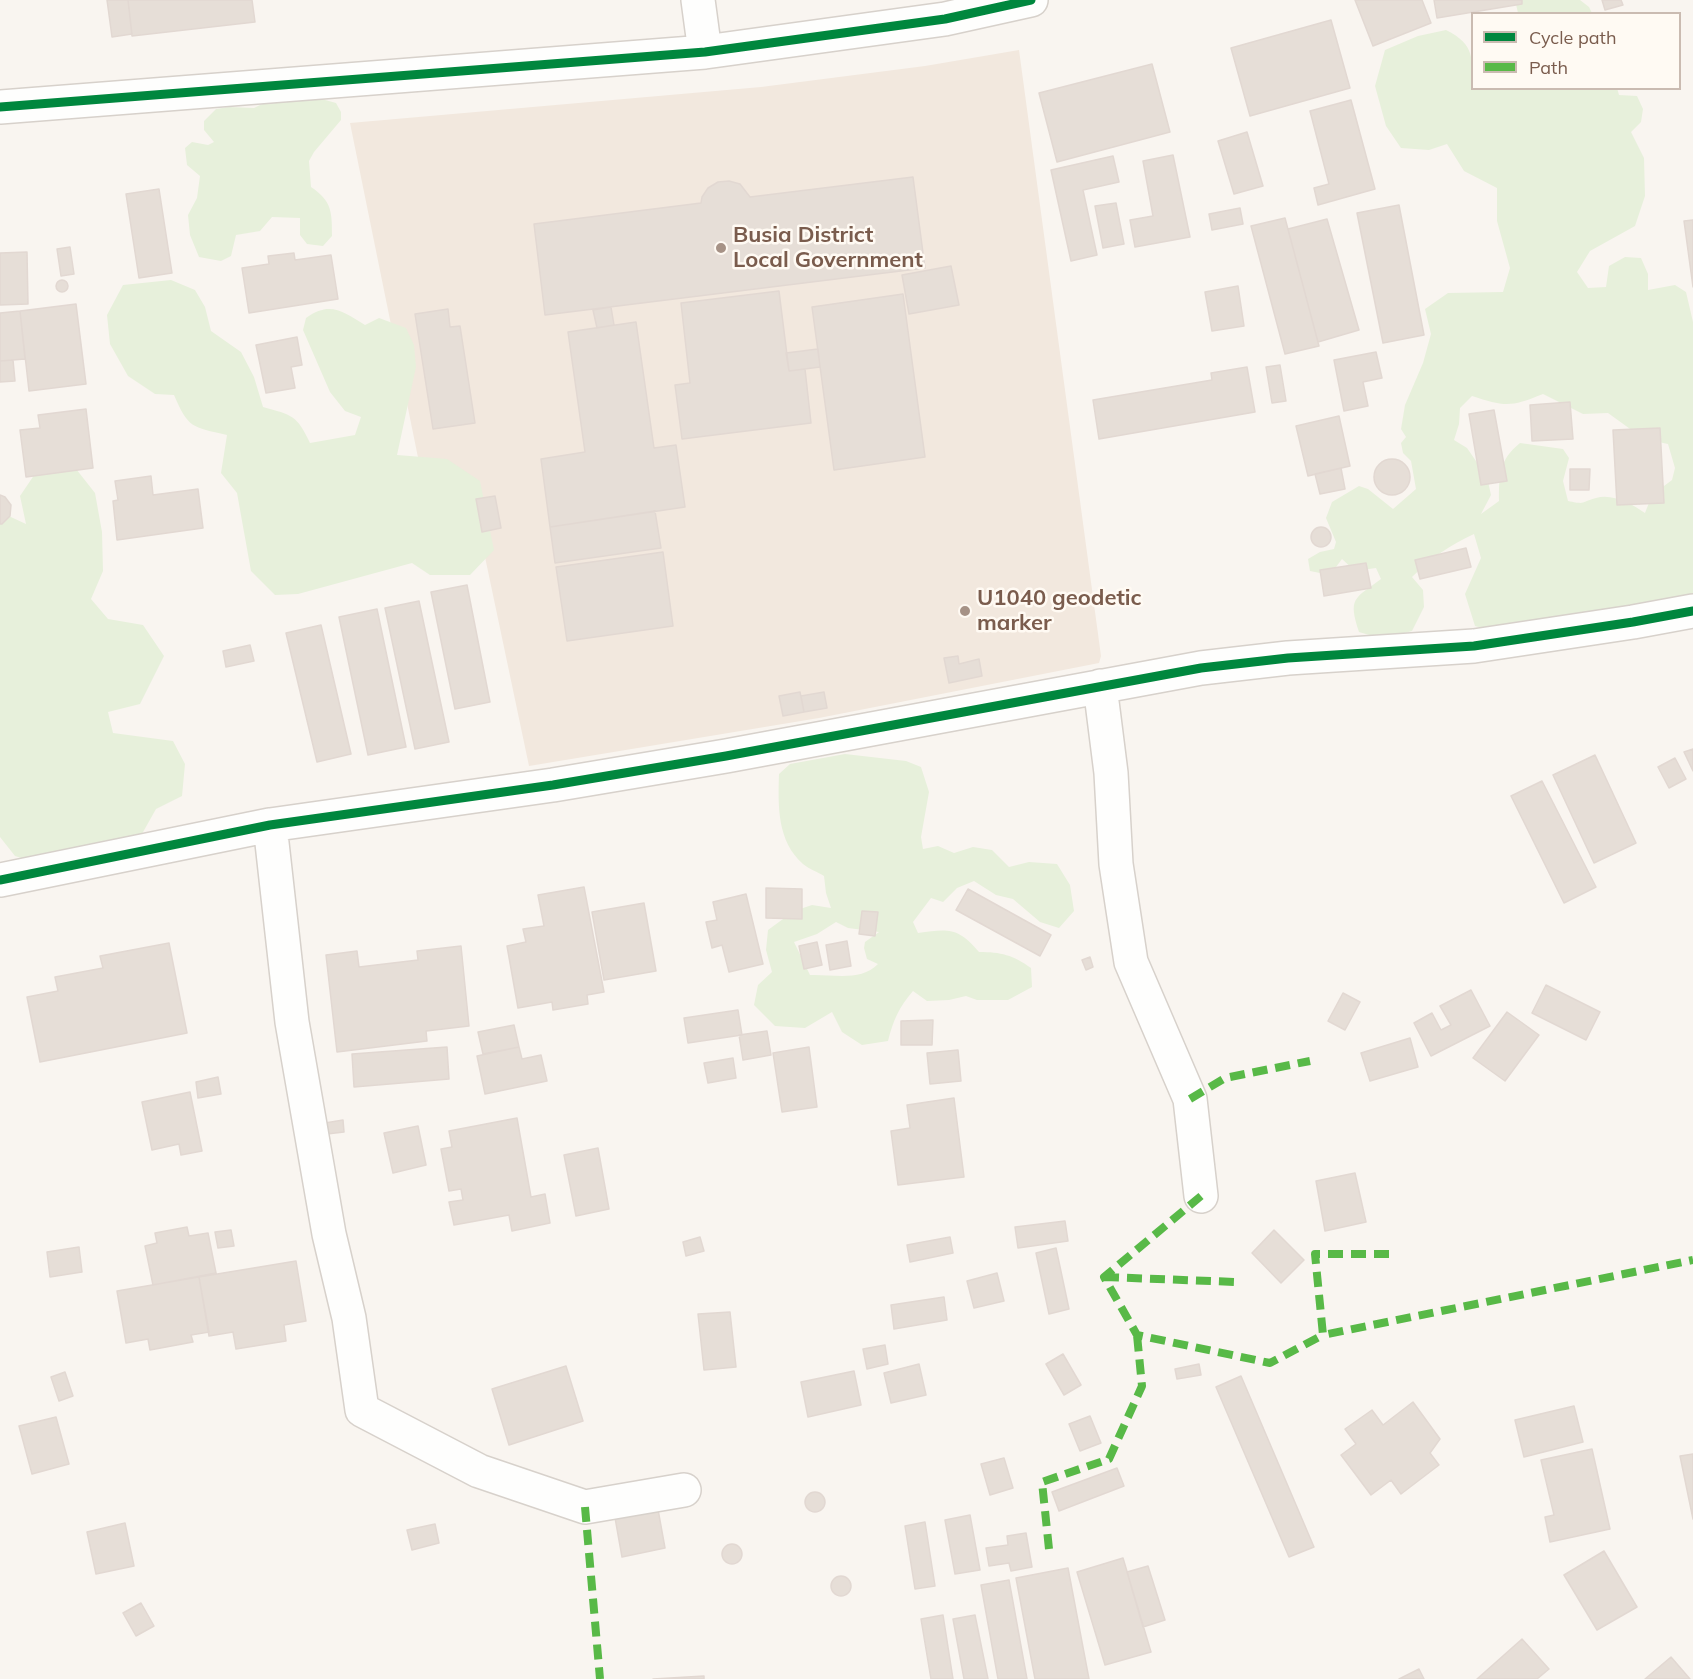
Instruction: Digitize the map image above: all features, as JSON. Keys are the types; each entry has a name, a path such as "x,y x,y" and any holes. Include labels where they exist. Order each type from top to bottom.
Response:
{"street":[{"path":"698,0 705,52"},
{"path":"0,107 705,52 945,19 1031,0"},
{"path":"0,880 270,825 553,785 726,756 1202,668 1288,658 1474,646 1693,611"},
{"path":"1100,686 1111,773 1116,864 1131,962 1190,1099 1201,1196"},
{"path":"270,825 292,1022 329,1233 349,1318 362,1410 479,1471 585,1507 684,1490"}],"shaded area":[{"path":"1019,50 1101,656 1099,663 819,718 529,766 469,481 424,487 350,123 761,87 925,66"}],"green space":[{"path":"1515,0 1580,0 1592,12 1518,12"},
{"path":"1446,30 1463,41 1470,54 1471,90 1618,90 1619,95 1637,96 1643,109 1641,122 1631,132 1644,158 1645,196 1635,226 1590,251 1577,272 1588,288 1606,287 1609,266 1625,257 1641,258 1648,274 1648,290 1675,285 1686,292 1693,322 1693,599 1500,633 1475,626 1465,594 1481,558 1474,534 1441,552 1412,577 1423,590 1424,607 1412,631 1383,639 1359,632 1354,612 1359,596 1381,579 1376,568 1355,571 1342,559 1330,575 1310,571 1308,559 1320,552 1334,549 1336,542 1326,518 1332,502 1359,486 1368,489 1393,509 1416,489 1411,461 1403,453 1401,443 1406,437 1401,429 1405,405 1423,363 1431,334 1425,309 1448,293 1503,292 1510,268 1497,221 1497,188 1464,171 1447,144 1429,150 1401,148 1386,126 1375,86 1385,50 1418,36","holes":["1543,394 1583,414 1608,413 1644,439 1668,444 1675,468 1672,480 1652,495 1645,513 1628,503 1609,497 1581,503 1568,501 1563,481 1569,458 1563,449 1520,443 1504,462 1499,483 1499,501 1481,514 1491,495 1487,477 1467,448 1454,440 1459,424 1460,408 1472,396 1508,404"]},
{"path":"318,98 336,103 341,112 341,120 309,161 311,187 327,202 332,220 332,236 323,246 307,244 300,235 300,218 272,217 260,231 236,235 231,256 221,261 199,257 190,235 188,215 197,198 200,176 187,165 185,148 192,142 208,145 214,142 204,130 204,121 216,109 254,108 266,102"},
{"path":"171,280 195,290 205,307 211,331 241,352 254,377 263,407 281,412 297,421 310,443 355,435 361,417 345,411 330,392 303,330 306,318 329,309 343,312 365,325 379,318 406,328 414,345 416,367 397,455 447,459 480,481 494,550 470,575 430,575 412,563 298,594 275,595 251,571 237,493 221,473 227,435 199,428 183,414 174,395 155,394 128,376 110,344 107,315 123,285"},
{"path":"45,459 69,460 95,493 102,532 103,571 91,599 108,619 143,625 164,656 140,704 108,712 113,733 173,741 185,764 182,796 156,809 138,841 79,876 15,856 0,837 0,512 26,524 20,496"},
{"path":"845,754 906,761 921,767 929,792 921,837 923,849 938,846 954,853 973,847 992,850 1009,867 1029,862 1057,864 1070,885 1074,911 1059,928 1040,922 1013,899 996,895 974,881 957,888 943,902 931,898 913,922 918,933 952,932 965,938 979,952 1000,954 1018,960 1031,968 1032,987 1008,1000 977,1000 966,996 949,1000 927,1001 913,991 897,1014 888,1041 862,1045 842,1032 832,1012 805,1028 775,1026 754,1005 758,985 772,972 766,950 768,930 794,911 812,905 831,908 824,876 803,864 794,855 784,834 779,810 779,774 790,764","holes":["836,922 848,928 879,932 865,942 864,948 867,959 878,964 871,970 855,975 810,975 794,942 817,934"]}],"building":[{"path":"107,0 128,0 132,34 112,37"},
{"path":"128,0 252,0 255,22 132,36"},
{"path":"1355,0 1422,0 1431,23 1373,46"},
{"path":"1434,0 1522,0 1522,4 1437,18"},
{"path":"1602,0 1621,0 1623,5 1605,10"},
{"path":"1331,20 1350,88 1250,116 1231,48"},
{"path":"1152,64 1170,132 1057,162 1039,93"},
{"path":"1351,100 1375,189 1318,205 1314,188 1329,184 1310,111"},
{"path":"1247,132 1263,186 1234,194 1218,141"},
{"path":"1173,155 1190,237 1135,247 1130,220 1153,216 1143,161"},
{"path":"1113,156 1119,182 1083,190 1097,255 1071,261 1051,170"},
{"path":"913,177 925,268 545,315 534,224 701,203 708,188 718,182 729,181 740,184 750,197"},
{"path":"159,189 172,273 139,278 126,194"},
{"path":"1116,203 1124,244 1103,248 1095,206"},
{"path":"1399,205 1424,335 1383,343 1357,213"},
{"path":"1240,208 1243,224 1212,230 1209,214"},
{"path":"1285,218 1319,346 1285,354 1251,226"},
{"path":"1327,219 1359,330 1318,342 1288,229"},
{"path":"1693,220 1693,287 1684,221"},
{"path":"70,247 74,274 61,276 57,249"},
{"path":"27,252 28,304 0,305 0,253"},
{"path":"294,253 295,260 331,255 338,299 249,313 242,268 269,264 268,256"},
{"path":"951,266 959,305 909,314 902,275"},
{"path":"64,280 68,286 64,292 60,292 56,284"},
{"path":"1238,286 1244,326 1212,331 1205,292"},
{"path":"779,291 789,371 805,369 811,423 682,439 675,385 690,383 681,303"},
{"path":"903,294 925,457 834,470 812,307"},
{"path":"76,304 86,384 29,391 20,311"},
{"path":"611,307 614,325 597,328 593,310"},
{"path":"448,309 450,327 460,326 475,423 433,429 415,314"},
{"path":"20,311 25,359 0,361 0,313"},
{"path":"636,322 654,448 676,445 685,507 550,527 541,459 585,452 568,332"},
{"path":"297,337 302,365 291,367 295,388 266,393 256,345"},
{"path":"818,349 820,367 789,371 786,353"},
{"path":"1376,352 1382,378 1363,382 1368,406 1344,411 1334,360"},
{"path":"13,360 15,381 0,382 0,361"},
{"path":"1280,365 1286,401 1272,403 1266,367"},
{"path":"1247,367 1255,412 1099,439 1093,400 1212,380 1211,373"},
{"path":"1570,402 1573,439 1532,441 1530,405"},
{"path":"86,409 93,468 26,477 20,430 40,428 38,415"},
{"path":"1494,410 1507,481 1481,485 1469,414"},
{"path":"1339,416 1350,466 1308,476 1296,426"},
{"path":"1660,428 1664,503 1617,505 1613,430"},
{"path":"1392,459 1404,465 1410,477 1404,489 1392,495 1380,489 1374,477 1380,465"},
{"path":"1341,468 1345,489 1320,494 1315,474"},
{"path":"1570,469 1590,469 1589,490 1570,490"},
{"path":"151,476 153,495 198,489 203,528 117,540 113,501 118,500 115,481"},
{"path":"0,495 5,497 11,505 10,516 2,524 0,524"},
{"path":"495,496 501,528 482,532 476,499"},
{"path":"655,511 661,548 555,563 550,527"},
{"path":"1321,527 1328,530 1331,537 1328,544 1321,547 1314,544 1311,537 1314,530"},
{"path":"1466,548 1471,567 1420,579 1415,560"},
{"path":"663,552 673,626 567,641 556,567"},
{"path":"1366,563 1371,588 1324,596 1320,570"},
{"path":"467,585 490,702 455,709 431,592"},
{"path":"419,601 449,742 415,749 385,608"},
{"path":"377,609 406,747 368,755 339,617"},
{"path":"321,625 351,754 317,762 286,633"},
{"path":"250,645 254,661 226,667 223,651"},
{"path":"958,656 959,664 979,659 982,676 949,683 944,658"},
{"path":"800,692 804,712 783,716 779,696"},
{"path":"824,692 827,708 804,712 801,696"},
{"path":"1693,749 1693,771 1684,752"},
{"path":"1595,755 1636,843 1594,863 1553,775"},
{"path":"1675,758 1686,779 1669,788 1658,767"},
{"path":"1542,781 1596,887 1564,903 1511,796"},
{"path":"584,887 604,992 587,995 588,1004 553,1010 552,1002 518,1008 507,946 526,942 523,929 544,926 538,895"},
{"path":"766,888 802,889 802,919 766,918"},
{"path":"968,889 1051,935 1040,956 956,910"},
{"path":"746,894 763,964 729,972 722,945 712,948 706,922 717,920 713,902"},
{"path":"644,903 656,971 604,980 592,912"},
{"path":"862,911 878,912 875,936 859,934"},
{"path":"847,941 851,966 830,970 826,945"},
{"path":"817,942 822,965 804,969 799,946"},
{"path":"169,943 187,1033 40,1062 27,997 58,991 55,977 103,968 100,956"},
{"path":"461,946 469,1026 426,1031 427,1041 337,1052 326,955 357,951 359,967 418,960 417,951"},
{"path":"1090,957 1093,967 1086,970 1082,960"},
{"path":"1546,985 1600,1012 1586,1040 1532,1013"},
{"path":"1471,990 1490,1026 1431,1056 1414,1023 1432,1013 1441,1030 1451,1025 1440,1006"},
{"path":"1343,993 1360,1002 1345,1030 1328,1021"},
{"path":"738,1010 742,1035 688,1043 684,1018"},
{"path":"1507,1012 1539,1035 1505,1081 1473,1058"},
{"path":"933,1020 932,1045 901,1045 901,1021"},
{"path":"514,1025 519,1047 483,1054 478,1032"},
{"path":"767,1031 771,1055 743,1060 739,1035"},
{"path":"1410,1038 1418,1067 1370,1081 1361,1053"},
{"path":"447,1047 449,1079 354,1087 352,1054"},
{"path":"519,1047 522,1059 541,1055 547,1081 485,1094 477,1056"},
{"path":"809,1047 817,1107 782,1112 773,1053"},
{"path":"958,1050 961,1081 930,1084 927,1053"},
{"path":"733,1058 736,1078 708,1083 704,1063"},
{"path":"218,1077 221,1094 198,1098 196,1082"},
{"path":"190,1092 202,1151 181,1155 179,1144 152,1150 142,1102"},
{"path":"954,1098 964,1177 898,1185 891,1131 910,1128 907,1105"},
{"path":"517,1118 531,1197 545,1194 550,1223 512,1231 509,1215 454,1225 449,1202 463,1200 461,1189 449,1191 441,1149 452,1147 449,1131"},
{"path":"343,1120 344,1132 327,1134 325,1123"},
{"path":"418,1126 426,1165 393,1173 384,1133"},
{"path":"598,1148 609,1209 576,1216 564,1155"},
{"path":"1355,1173 1366,1222 1325,1231 1316,1181"},
{"path":"1065,1221 1068,1241 1018,1248 1015,1227"},
{"path":"187,1227 189,1236 208,1233 216,1273 153,1285 145,1246 157,1243 155,1233"},
{"path":"231,1230 234,1246 218,1248 215,1232"},
{"path":"1274,1230 1304,1260 1281,1283 1252,1253"},
{"path":"700,1237 704,1251 686,1256 683,1242"},
{"path":"950,1237 953,1253 910,1262 907,1245"},
{"path":"79,1247 82,1272 50,1277 47,1252"},
{"path":"1056,1248 1069,1309 1049,1314 1036,1253"},
{"path":"296,1261 306,1321 284,1325 286,1341 236,1349 233,1332 209,1336 199,1277"},
{"path":"997,1273 1004,1301 974,1308 967,1281"},
{"path":"199,1277 209,1332 191,1335 193,1342 150,1350 148,1339 126,1343 117,1291"},
{"path":"944,1297 947,1320 894,1329 891,1305"},
{"path":"730,1312 736,1367 704,1370 698,1314"},
{"path":"885,1345 888,1364 867,1369 863,1349"},
{"path":"1063,1354 1081,1385 1064,1395 1046,1364"},
{"path":"919,1364 926,1395 891,1403 884,1373"},
{"path":"1199,1364 1201,1375 1177,1379 1175,1369"},
{"path":"566,1366 583,1421 509,1445 492,1389"},
{"path":"854,1371 861,1405 808,1417 801,1382"},
{"path":"65,1372 73,1396 59,1401 51,1377"},
{"path":"1241,1376 1314,1547 1289,1557 1216,1387"},
{"path":"1413,1402 1440,1439 1430,1453 1439,1465 1401,1494 1391,1480 1371,1495 1341,1455 1356,1444 1345,1429 1372,1410 1383,1425"},
{"path":"1574,1406 1583,1442 1524,1457 1515,1420"},
{"path":"1090,1416 1101,1443 1080,1451 1069,1424"},
{"path":"56,1417 69,1464 32,1474 19,1426"},
{"path":"1592,1449 1610,1529 1550,1542 1545,1517 1554,1515 1541,1460"},
{"path":"1693,1454 1693,1519 1680,1456"},
{"path":"1004,1458 1013,1488 990,1495 981,1464"},
{"path":"1117,1468 1124,1486 1059,1511 1052,1492"},
{"path":"815,1492 822,1495 825,1502 822,1509 815,1512 808,1509 805,1502 808,1495"},
{"path":"657,1504 665,1548 622,1557 614,1512"},
{"path":"970,1515 980,1570 955,1574 945,1520"},
{"path":"925,1522 935,1586 915,1589 905,1526"},
{"path":"125,1523 134,1566 96,1574 87,1532"},
{"path":"435,1524 439,1543 412,1550 407,1530"},
{"path":"1026,1533 1032,1567 1011,1571 1009,1563 989,1566 986,1548 1008,1545 1007,1536"},
{"path":"732,1544 739,1547 742,1554 739,1561 732,1564 725,1561 722,1554 725,1547"},
{"path":"1604,1551 1637,1607 1597,1630 1564,1575"},
{"path":"1123,1558 1151,1652 1105,1665 1077,1572"},
{"path":"1148,1566 1165,1620 1143,1627 1127,1572"},
{"path":"1068,1568 1089,1679 1035,1679 1016,1578"},
{"path":"841,1576 848,1579 851,1586 848,1593 841,1596 834,1593 831,1586 834,1579"},
{"path":"1009,1580 1027,1679 998,1679 981,1585"},
{"path":"141,1603 154,1626 136,1636 123,1613"},
{"path":"943,1615 953,1679 931,1679 921,1619"},
{"path":"975,1615 988,1679 964,1679 953,1619"},
{"path":"1522,1639 1549,1669 1537,1679 1477,1679"},
{"path":"1671,1657 1690,1679 1645,1679"},
{"path":"1419,1669 1424,1679 1399,1679"},
{"path":"704,1676 704,1679 653,1679"}],"marked path":[{"path":"1190,1099 1225,1078 1310,1061"},
{"path":"1201,1196 1104,1277 1137,1335 1270,1363 1323,1335"},
{"path":"1389,1254 1315,1254 1323,1335 1693,1260"},
{"path":"1104,1277 1237,1282"},
{"path":"1049,1549 1042,1482 1109,1459 1142,1386 1137,1335"},
{"path":"585,1507 600,1679"}],"cycle path":[{"path":"0,107 705,52 945,19 1031,0"},
{"path":"0,880 270,825 553,785 726,756 1201,668 1288,658 1474,646 1693,611"}],"place":[{"name":"Busia District Local Government","path":"721,248"},
{"name":"U1040 geodetic marker","path":"965,611"}]}
